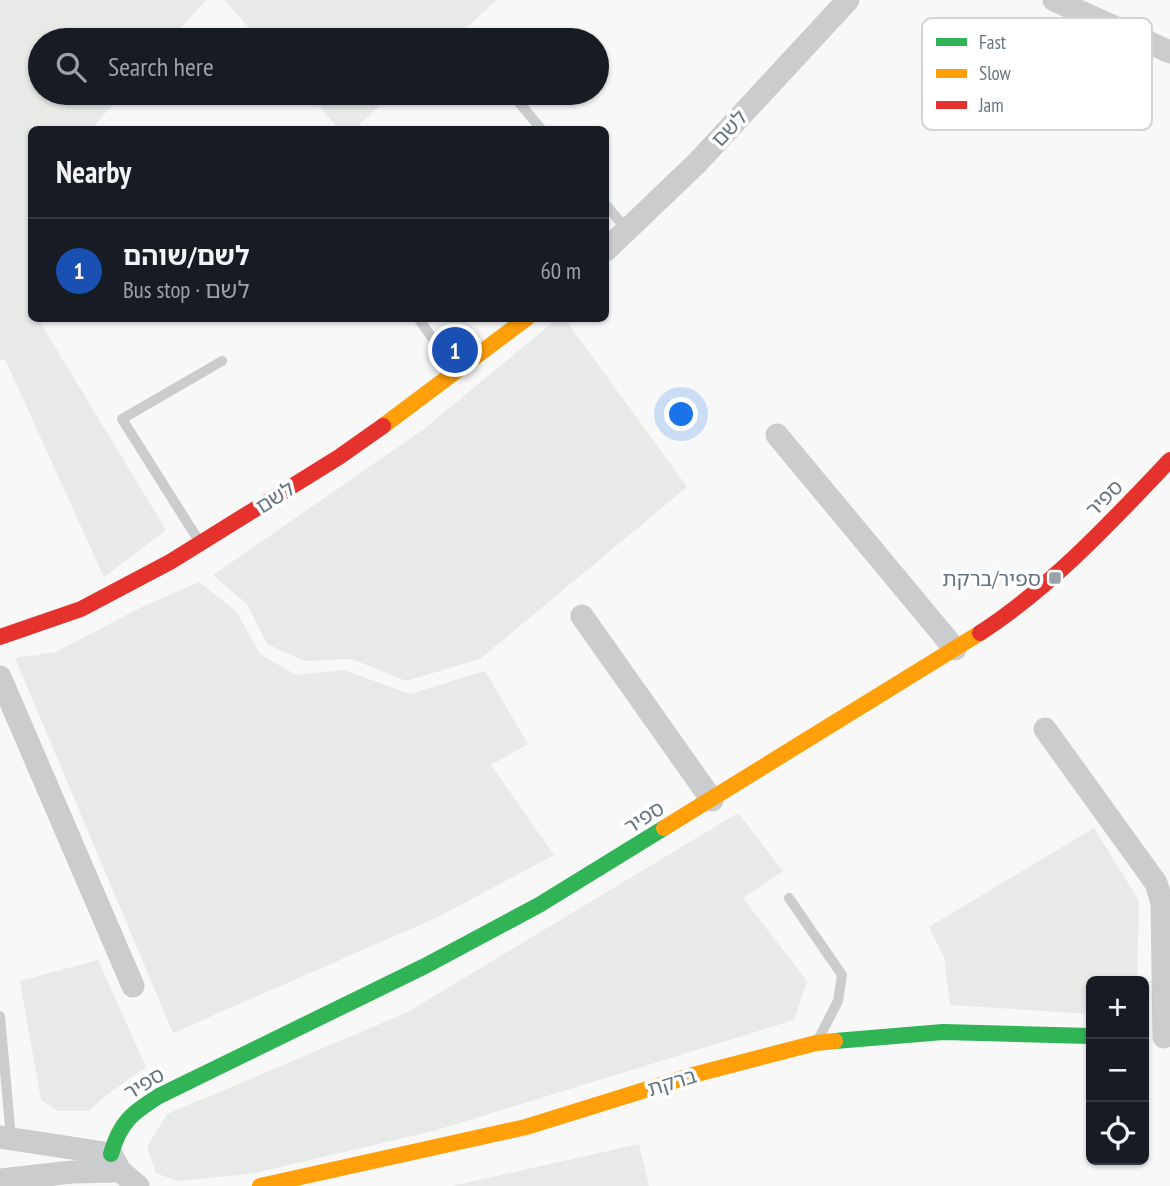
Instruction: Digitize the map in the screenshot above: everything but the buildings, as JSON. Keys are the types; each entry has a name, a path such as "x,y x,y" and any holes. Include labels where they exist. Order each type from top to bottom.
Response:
{"street":[{"name":"לשם","path":"609,247 697,163 848,0"},
{"path":"1054,0 1094,18"},
{"path":"1152,44 1170,52"},
{"name":"לשם","path":"0,638 81,609 170,562 339,457 503,339 522,322"},
{"path":"777,436 955,649"},
{"name":"ספיר","path":"116,1162 117,1131 131,1113 159,1096 425,966 528,912 955,649 1017,607 1075,557 1123,511 1170,460"},
{"path":"582,616 712,800"},
{"path":"0,677 133,986"},
{"path":"1045,729 1156,883 1162,903 1159,1037"},
{"name":"ברקת","path":"260,1186 302,1181 526,1127 693,1075 816,1043 943,1032 1086,1036"},
{"path":"6,1138 116,1162 138,1186"},
{"path":"13,1181 116,1162"}],"lane":[{"path":"520,105 539,126"},
{"path":"609,209 627,230"},
{"path":"421,322 456,372"},
{"path":"201,543 122,419 222,361"},
{"path":"789,898 842,975 838,1001 816,1043"},
{"path":"0,1016 6,1138"}],"shaded area":[{"path":"0,0 206,0 181,28 28,28 28,105 112,105 94,126 28,126 28,322 40,322 166,530 104,577 5,359 0,360"},
{"path":"224,0 497,0 466,28 249,28"},
{"path":"318,105 381,105 357,126 336,126"},
{"path":"553,322 567,322 687,487 480,659 406,681 352,659 304,661 267,644 247,604 213,575 424,429"},
{"path":"199,582 236,611 260,654 296,675 344,670 410,694 485,671 528,744 491,765 554,855 438,917 173,1033 15,658 56,652 138,609"},
{"path":"738,813 783,871 743,898 807,981 794,1020 437,1130 251,1174 177,1181 156,1173 147,1147 167,1114 406,1013"},
{"path":"1094,828 1139,901 1137,976 1086,976 1086,1014 950,1005 944,957 929,927"},
{"path":"98,960 146,1067 88,1111 58,1111 41,1100 20,981"},
{"path":"639,1144 649,1186 452,1186"}],"traffic: fast":[{"path":"111,1154 128,1119 159,1096 425,966 539,905 664,828"},
{"path":"835,1041 943,1032 1086,1036"}],"traffic: slow":[{"path":"383,426 522,322"},
{"path":"664,828 980,633"},
{"path":"260,1186 526,1127 693,1075 816,1043 835,1041"}],"traffic: jam":[{"path":"0,637 81,609 170,562 339,457 383,426"},
{"path":"980,633 1056,574 1103,530 1170,460"}],"place":[{"name":"לשם/שוהם","path":"455,350"},
{"name":"ספיר/ברקת","path":"1055,578"}]}
